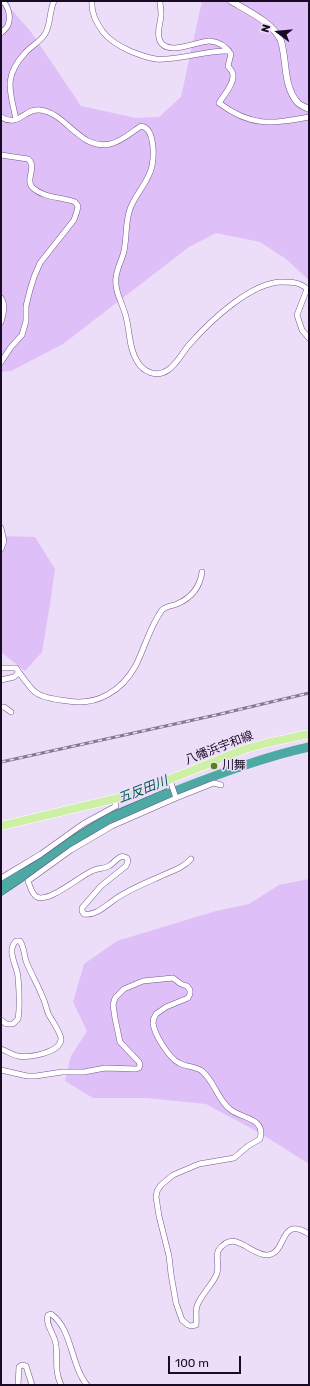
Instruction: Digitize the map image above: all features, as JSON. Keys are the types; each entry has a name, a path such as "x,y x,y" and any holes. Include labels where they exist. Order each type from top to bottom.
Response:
{"main road":[{"name":"八幡浜宇和線","path":"1,826 136,793 171,782 239,751 309,734"}],"street":[{"path":"1,33 8,26 10,18 7,6 2,1"},
{"path":"16,119 10,87 10,75 12,69 26,52 44,36 54,1"},
{"path":"92,1 94,18 107,37 122,47 142,56 156,59 176,58 217,51 229,51"},
{"path":"160,1 161,13 159,39 162,44 168,47 180,48 209,41 224,46 229,51 231,56 228,66 233,73 232,82 219,103 240,117 266,123 309,117"},
{"path":"231,1 269,25 280,40 284,68 290,89 298,103 309,109"},
{"path":"1,117 10,121 39,110 50,112 81,137 90,142 101,145 111,144 142,126 147,128 154,154 152,168 130,208 126,222 124,250 116,277 118,293 126,318 133,352 137,363 142,368 152,374 168,370 188,345 222,312 250,291 259,286 276,282 303,285 307,289 297,315 302,330 309,338"},
{"path":"1,155 28,159 31,161 32,166 30,179 31,185 34,189 42,193 71,200 78,206 74,220 55,242 40,263 26,306 25,329 1,362"},
{"path":"1,298 4,304 1,322"},
{"path":"1,528 4,541 1,549"},
{"path":"1,668 16,668 35,692 56,699 85,702 106,697 121,685 136,666 154,622 162,610 177,604 192,595 198,587 202,572"},
{"path":"1,680 14,677 19,672"},
{"path":"1,707 4,707 11,712"},
{"path":"171,782 176,797"},
{"path":"191,859 184,866 136,887 103,908 88,914 84,914 82,908 101,886 126,866 128,861 124,856 120,856 108,867 91,871 64,889 42,898 34,896 28,881 71,850 112,826 176,797 214,783 221,785"},
{"path":"1,878 35,858 84,824 116,806 114,799"},
{"path":"1,1020 6,1024 13,1024 18,1019 18,976 13,961 12,950 13,944 16,941 20,941 23,945 24,955 29,968 43,997 49,1015 61,1036 61,1041 58,1046 51,1051 40,1054 20,1056 1,1049"},
{"path":"1,1070 26,1076 36,1076 62,1072 84,1072 105,1068 139,1068 139,1062 120,1042 113,1005 115,998 124,990 142,981 173,978 181,984 187,986 190,990 190,994 188,998 166,1007 156,1014 153,1023 160,1041 179,1063 196,1068 204,1073 226,1105 236,1114 254,1121 259,1125 261,1134 260,1139 248,1146 234,1158 198,1164 186,1168 167,1179 157,1191 156,1197 159,1216 169,1256 176,1303 182,1320 191,1326 196,1325 196,1311 198,1304 215,1278 218,1263 218,1251 224,1244 236,1241 258,1253 265,1255 271,1254 279,1248 287,1231 290,1229 296,1229 309,1234"},
{"path":"61,1385 56,1374 56,1344 48,1323 48,1315 51,1314 54,1316 67,1336 81,1376 87,1385"},
{"path":"18,1385 19,1368 22,1365 26,1366 32,1385"}],"shaded area":[{"path":"1,1 9,1 11,9 31,32 81,106 136,118 159,117 181,97 202,1 309,1 309,280 286,259 260,242 216,233 189,247 63,344 11,371 1,372"},
{"path":"1,536 35,537 55,569 42,652 25,671 1,652"},
{"path":"167,789 171,799 124,819 90,836 1,896 1,880 36,861 105,815"},
{"path":"309,879 309,1164 260,1133 206,1104 147,1098 93,1098 65,1081 71,1056 87,1031 73,1002 84,964 117,941 216,911 249,904 279,885"}],"waterway":[{"name":"五反田川","path":"159,797 252,763 309,747"}],"railway":[{"path":"1,762 309,693"}],"place":[{"name":"川舞","path":"214,766"}]}
